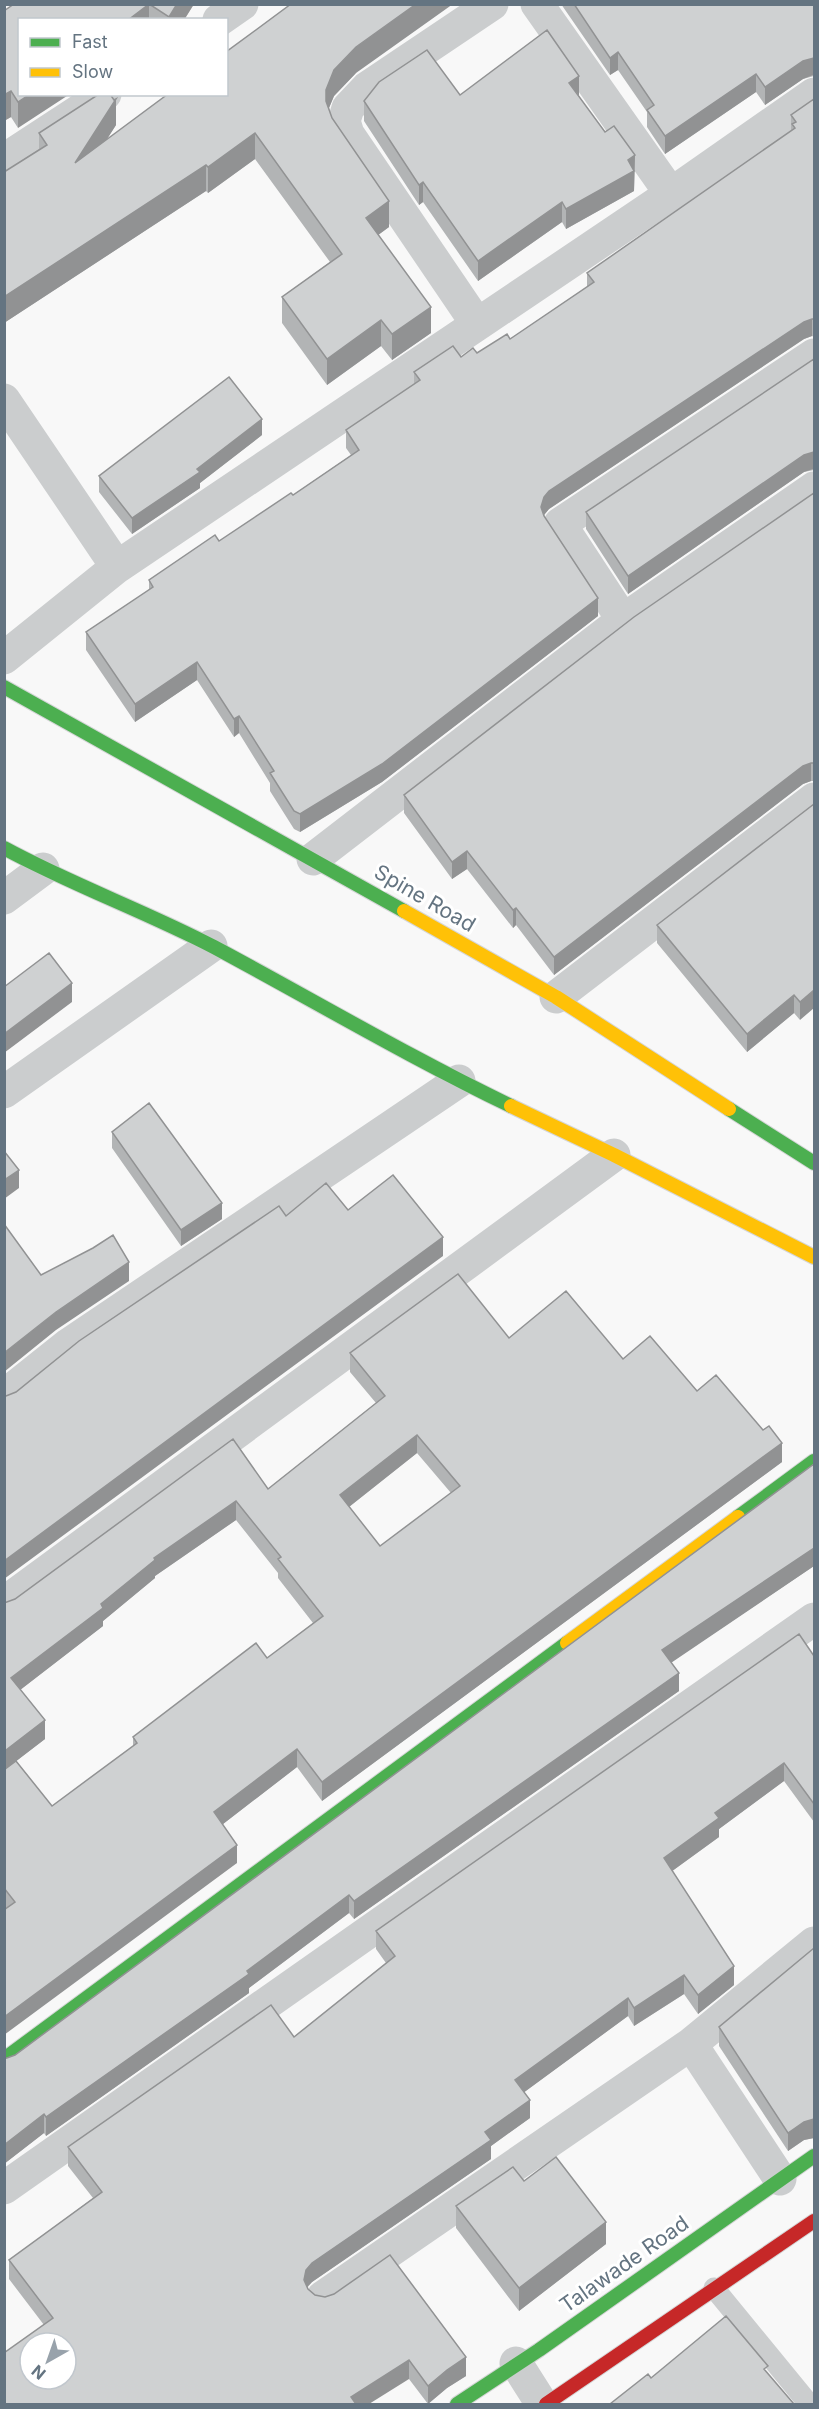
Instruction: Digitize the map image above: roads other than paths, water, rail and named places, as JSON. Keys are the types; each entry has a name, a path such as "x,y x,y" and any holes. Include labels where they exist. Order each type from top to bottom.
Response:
{"main road":[{"name":"Spine Road","path":"4,687 556,997 814,1162"},
{"path":"4,848 43,869 211,946 459,1081 614,1155 814,1257"},
{"path":"4,2059 814,1461"},
{"name":"Talawade Road","path":"457,2404 539,2350 814,2156"},
{"path":"544,2404 814,2221"}],"street":[{"path":"222,18 242,4"},
{"path":"477,324 348,134 344,121 348,108 367,88 492,4"},
{"path":"537,4 671,194"},
{"path":"4,658 117,567 671,194 814,94"},
{"path":"4,160 102,96"},
{"path":"622,620 560,524 814,355"},
{"path":"4,400 117,567"},
{"path":"313,859 622,620 814,488"},
{"path":"556,997 814,799"},
{"path":"4,898 43,869"},
{"path":"4,1092 211,946"},
{"path":"4,1396 68,1345 459,1081"},
{"path":"4,1603 614,1155"},
{"path":"4,2188 814,1619"},
{"path":"323,2297 691,2044 814,1943"},
{"path":"691,2044 780,2180"},
{"path":"516,2363 544,2404"}],"lane":[{"path":"714,2288 809,2404"}]}
